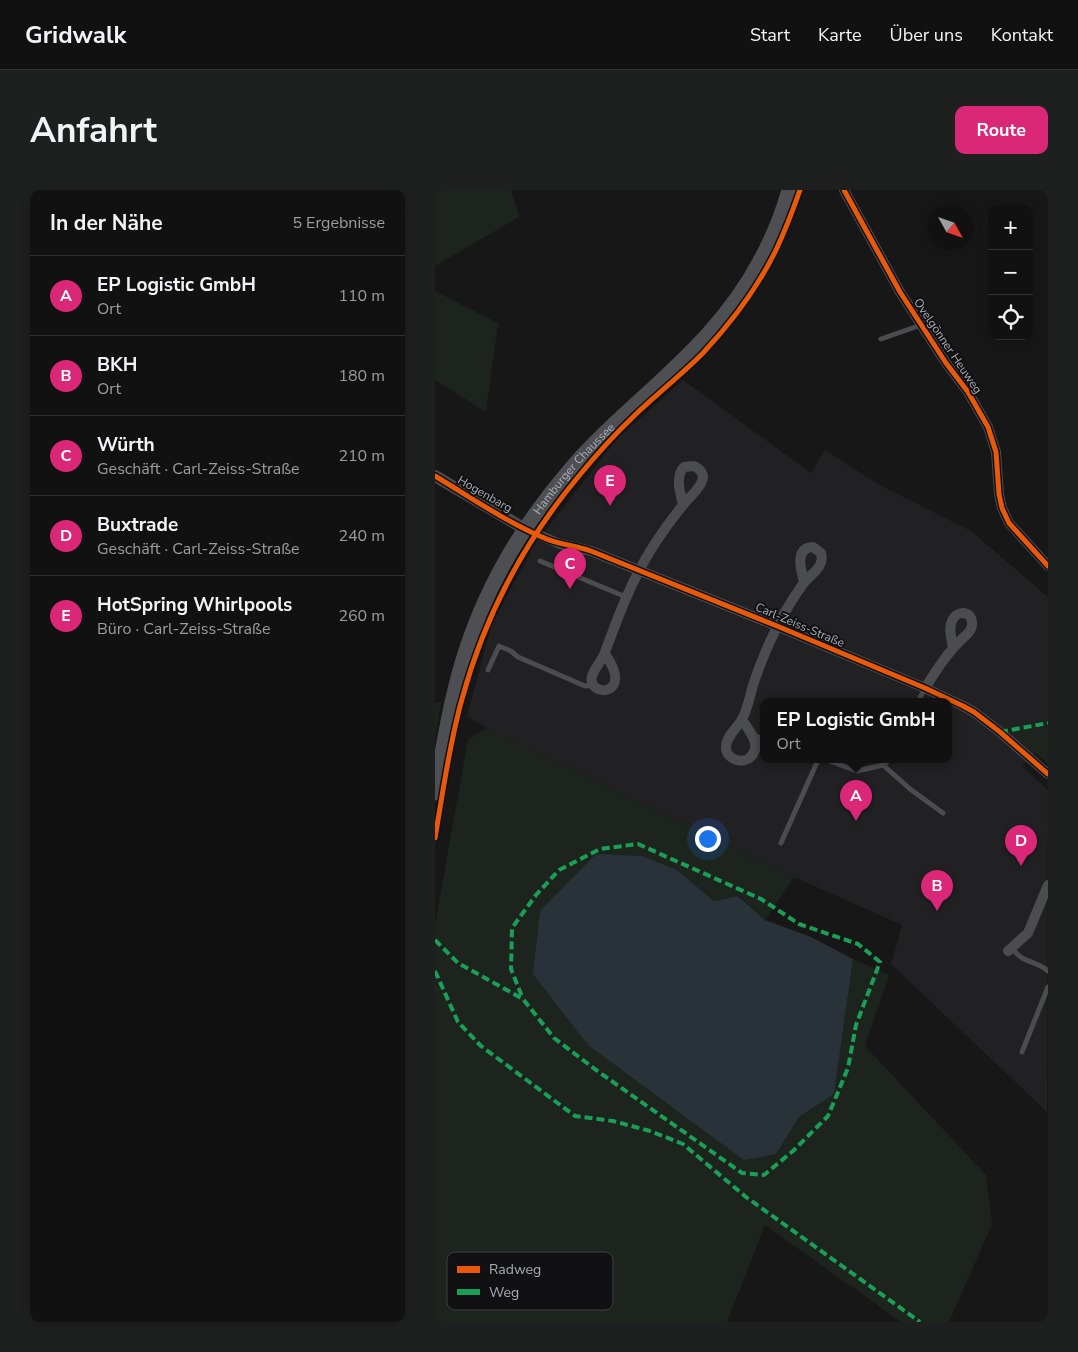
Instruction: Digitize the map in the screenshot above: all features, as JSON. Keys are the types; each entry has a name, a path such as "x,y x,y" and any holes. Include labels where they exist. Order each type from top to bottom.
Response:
{"main road":[{"name":"Hamburger Chaussee","path":"435,793 446,731 463,660 483,608 525,529 554,488 583,454 625,412 691,352 724,314 761,258 778,221 789,190"}],"street":[{"name":"Ovelgönner Heuweg","path":"844,190 900,292 946,363 968,392 988,427 996,452 1002,508 1009,522 1048,566"},
{"name":"Hogenbarg","path":"435,476 525,529"},
{"path":"605,654 613,668 616,681 609,690 604,691 593,685 592,676 605,654 639,571 683,504"},
{"name":"Carl-Zeiss-Straße","path":"525,529 556,543 586,549 777,626 945,698"},
{"name":"Carl-Zeiss-Straße","path":"752,735 756,748 753,754 744,760 735,760 729,756 725,747 727,740 742,720 754,681 777,626 804,582"},
{"path":"925,688 953,648"},
{"name":"Carl-Zeiss-Straße","path":"952,701 974,712 1048,774"},
{"path":"742,720 752,735"},
{"path":"1010,949 1028,933 1048,885"}],"lane":[{"path":"881,339 921,325"},
{"path":"540,561 627,598"},
{"path":"488,670 499,646 511,651 518,657 585,686 593,685"},
{"path":"920,698 925,688"},
{"path":"752,735 760,738"},
{"path":"781,843 818,763"},
{"path":"835,763 857,771 883,766 886,763"},
{"path":"883,766 943,813"},
{"path":"1010,949 1018,956 1042,966 1048,971"},
{"path":"1022,1052 1048,987"}],"shaded area":[{"path":"435,190 511,190 519,217 435,266"},
{"path":"435,291 498,323 486,412 435,380"},
{"path":"683,380 811,473 825,450 878,484 971,531 1048,597 1048,739 1022,766 1048,790 1047,1112 891,964 902,925 794,877 487,728 467,716 491,626 535,544 616,440"},
{"path":"435,702 441,703 435,737"},
{"path":"1048,720 1048,764 1005,726"},
{"path":"487,728 794,877 765,920 739,896 714,901 677,870 642,856 596,855 776,1154 799,1117 834,1094 853,959 889,975 865,1046 986,1175 992,1224 949,1322 901,1322 765,1225 727,1322 435,1322 435,925 468,739"},
{"path":"596,854 642,856 677,870 714,901 738,896 765,920 811,937 853,959 834,1094 799,1117 776,1154 744,1160 588,1045 533,974 540,911"}],"marked path":[{"path":"1000,732 1048,723"},
{"path":"435,940 458,963 523,999 554,1038 596,1070 742,1173 764,1175 793,1151 828,1116 848,1068 856,1025 880,962 858,944 799,924 761,899 638,844 600,849 559,870 536,895 512,928 511,969 523,999"},
{"path":"435,971 458,1022 481,1046 575,1116 613,1121 650,1131 683,1144 746,1197 920,1322"}],"cycle path":[{"path":"435,838 453,734 471,669 494,610 523,554 558,502 599,453 635,415 703,353 734,317 769,264 783,235 800,190"},
{"path":"844,190 900,292 946,363 968,392 988,427 996,452 1002,508 1009,523 1048,566"},
{"path":"435,476 501,516 548,540 591,551 777,626 946,698"},
{"path":"952,701 974,712 1048,774"}],"place":[{"name":"HotSpring Whirlpools","path":"610,506"},
{"name":"Würth","path":"570,589"},
{"name":"EP Logistic GmbH","path":"856,821"},
{"name":"Buxtrade","path":"1021,866"},
{"name":"BKH","path":"937,911"}]}
